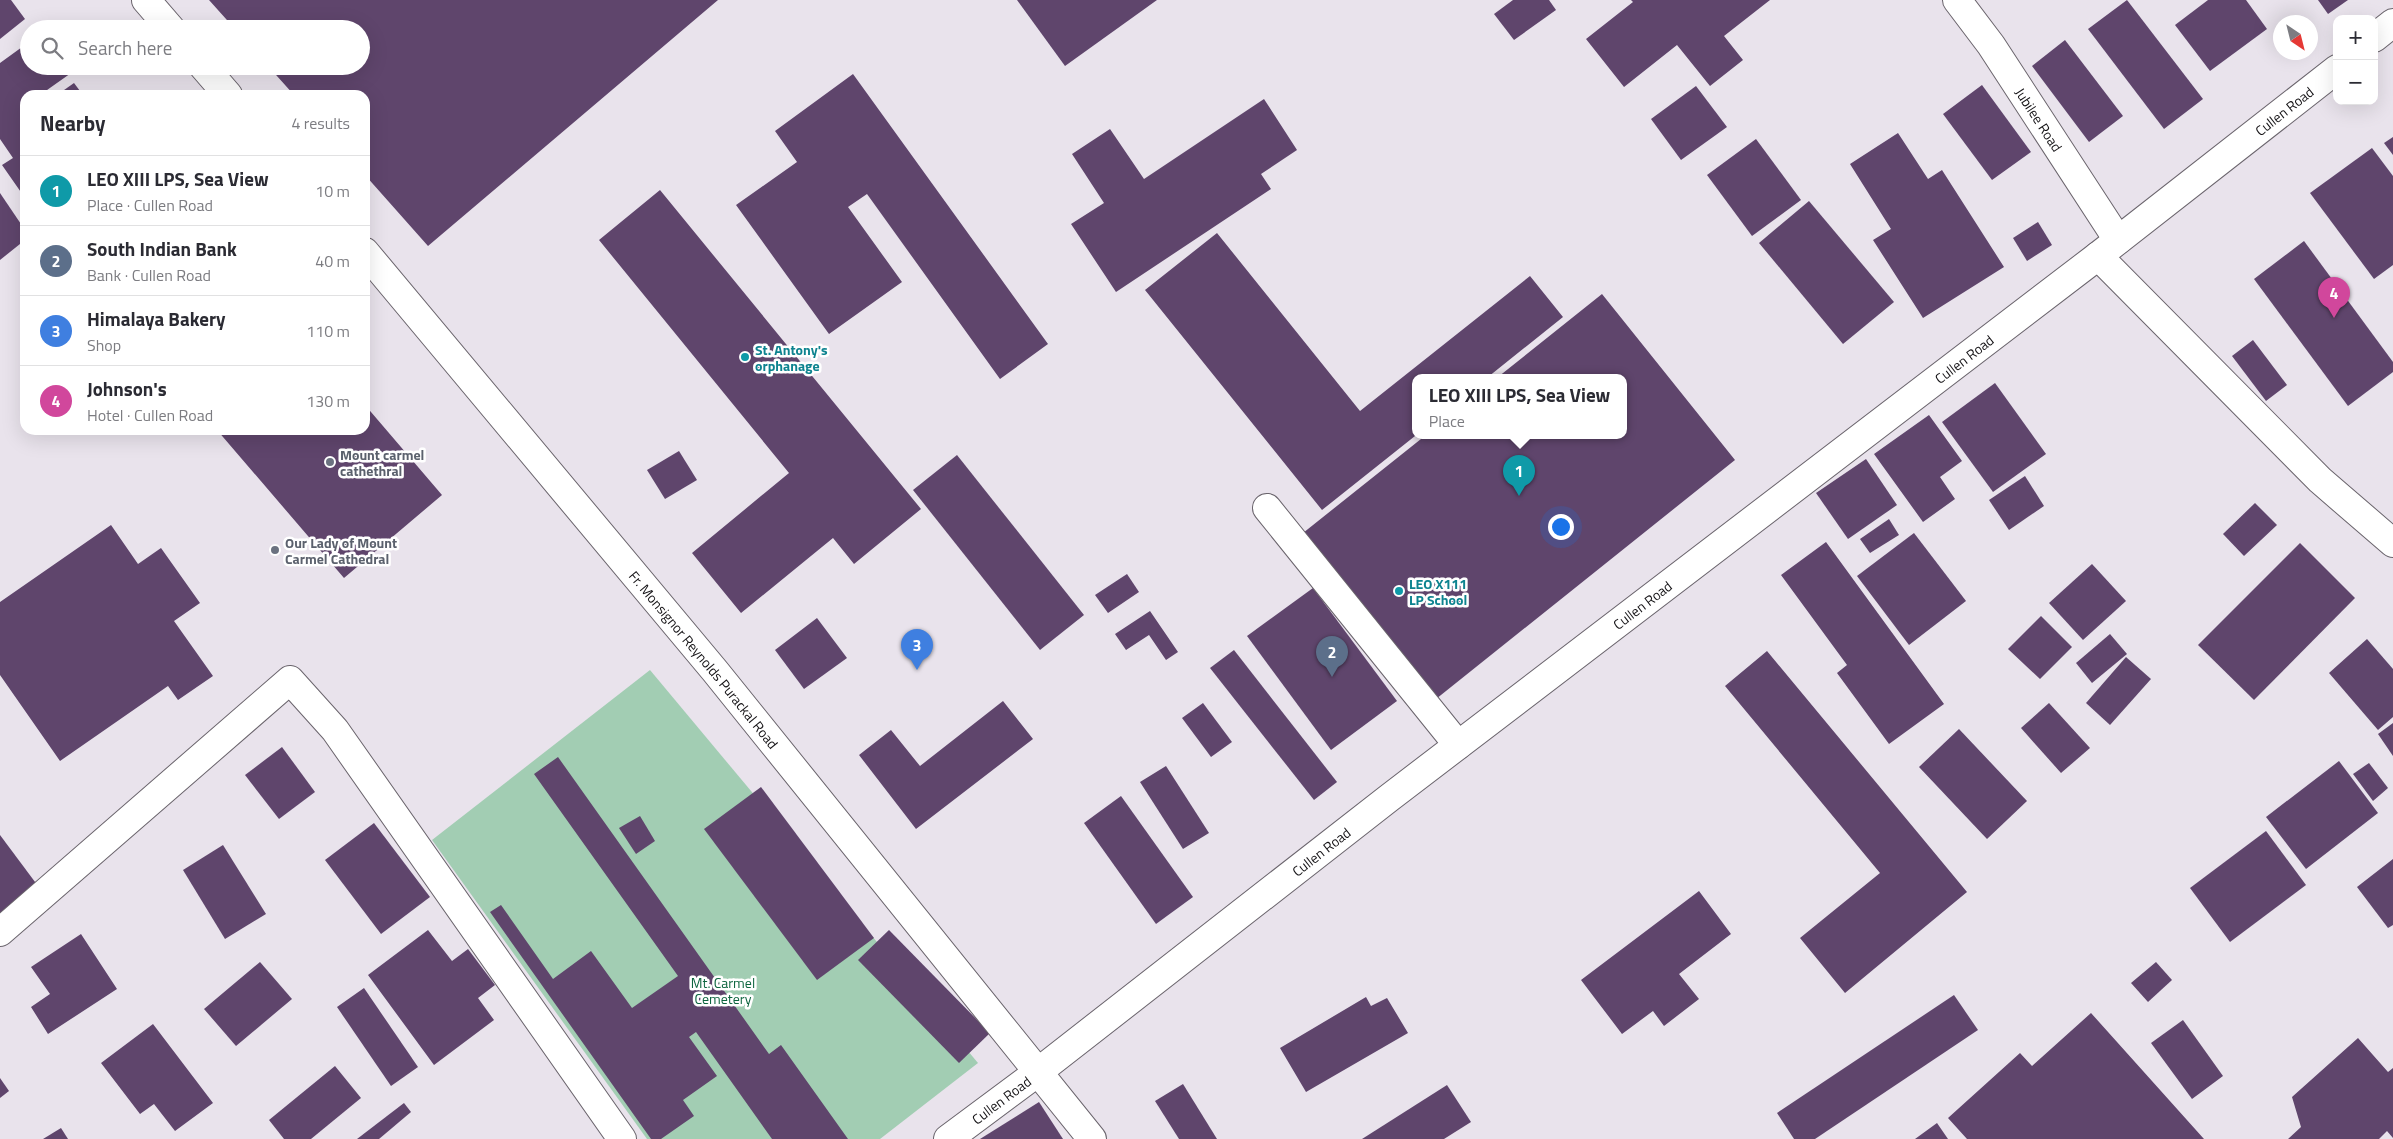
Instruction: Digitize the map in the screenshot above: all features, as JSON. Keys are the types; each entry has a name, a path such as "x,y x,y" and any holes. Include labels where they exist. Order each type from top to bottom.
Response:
{"main road":[{"path":"146,0 163,20"},
{"name":"Jubilee Road","path":"1957,0 1991,45 2108,248 2320,480 2393,543"},
{"path":"2378,35 2393,23"},
{"name":"Cullen Road","path":"948,1139 1038,1072 1458,745 2108,248 2333,72"},
{"path":"211,75 224,90"},
{"name":"Fr. Monsignor Reynolds Purackal Road","path":"370,258 708,664 1092,1139"},
{"path":"1267,508 1458,745"},
{"path":"0,932 290,680 335,730 622,1139"}],"green space":[{"name":"Mt. Carmel Cemetery","path":"650,670 978,1063 880,1139 647,1139 432,840"}],"building":[{"path":"0,0 11,0 25,19 20,20 20,23 0,39"},
{"path":"209,0 718,0 428,246 370,181 370,90 290,90 276,75 370,75 370,20 227,20"},
{"path":"1017,0 1157,0 1065,66"},
{"path":"1513,0 1549,0 1556,10 1514,40 1494,14"},
{"path":"1631,0 1770,0 1724,36 1743,60 1710,86 1677,45 1624,87 1586,39 1633,2"},
{"path":"2127,0 2203,99 2164,129 2088,29"},
{"path":"2208,0 2246,0 2267,29 2210,71 2175,25"},
{"path":"2318,0 2348,0 2328,14"},
{"path":"2065,40 2123,116 2089,142 2032,66"},
{"path":"20,49 20,75 68,75 47,90 20,90 20,191 2,165 13,158 0,139 0,63"},
{"path":"853,74 1048,344 1000,379 867,194 848,207 902,282 829,334 736,205 797,162 775,131"},
{"path":"74,83 79,90 64,90"},
{"path":"1982,85 2031,152 1992,180 1943,114"},
{"path":"1696,86 1727,127 1681,160 1651,119"},
{"path":"1264,99 1297,150 1261,174 1271,189 1116,292 1071,224 1104,203 1072,154 1110,129 1144,179"},
{"path":"1898,133 1928,179 1942,170 2004,267 1923,318 1873,240 1891,229 1850,164"},
{"path":"2393,137 2393,155 2384,143"},
{"path":"1756,139 1801,200 1752,236 1707,175"},
{"path":"2372,148 2393,176 2393,265 2374,279 2310,193"},
{"name":"St. Antony's orphanage","path":"660,190 921,509 854,564 833,538 741,613 692,553 789,473 599,240"},
{"path":"0,193 20,223 20,244 0,260"},
{"path":"1809,201 1894,302 1843,344 1759,243"},
{"path":"2038,222 2052,245 2027,261 2013,238"},
{"path":"1217,233 1360,411 1530,276 1563,317 1492,374 1412,374 1412,438 1322,510 1145,290"},
{"path":"2304,241 2393,362 2393,372 2348,406 2254,279"},
{"path":"1602,294 1735,460 1436,699 1303,533 1421,439 1627,439 1627,374 1502,374"},
{"path":"2253,340 2287,385 2266,401 2232,356"},
{"path":"1995,383 2046,454 1993,492 1942,422"},
{"name":"Mount carmel cathethral","path":"370,411 442,495 344,578 221,435 370,435"},
{"path":"1929,415 1962,461 1940,477 1955,499 1923,522 1874,454"},
{"path":"679,451 697,480 665,499 647,470"},
{"path":"957,455 1084,615 1040,650 913,490"},
{"path":"1866,459 1897,505 1848,539 1816,493"},
{"path":"2025,476 2044,506 2009,530 1989,500"},
{"path":"2255,503 2277,525 2244,556 2223,534"},
{"path":"1889,519 1899,535 1870,553 1860,539"},
{"path":"111,525 138,564 161,548 200,603 174,621 213,676 178,700 168,686 60,761 0,675 0,602"},
{"path":"1914,533 1966,601 1909,645 1857,576"},
{"path":"1826,542 1944,704 1889,744 1837,673 1847,665 1781,575"},
{"path":"2300,543 2355,598 2254,700 2198,645"},
{"path":"2092,564 2126,601 2083,640 2049,603"},
{"path":"1127,574 1139,592 1108,613 1095,595"},
{"path":"1313,588 1397,701 1331,750 1247,636"},
{"path":"1150,611 1178,652 1166,660 1149,635 1126,650 1115,634"},
{"path":"2041,616 2072,647 2040,679 2008,649"},
{"path":"817,618 847,658 804,689 775,650"},
{"path":"2110,634 2127,654 2092,683 2076,663"},
{"path":"2367,639 2393,669 2393,717 2378,730 2329,673"},
{"path":"1234,650 1337,782 1314,800 1210,668"},
{"path":"1767,651 1967,892 1845,993 1800,938 1880,873 1725,686"},
{"path":"2126,657 2151,679 2110,725 2086,703"},
{"path":"1003,701 1033,739 916,829 859,755 891,730 920,766"},
{"path":"1203,703 1232,742 1211,757 1182,718"},
{"path":"2049,703 2090,748 2061,773 2021,728"},
{"path":"2393,723 2393,756 2378,734"},
{"path":"1959,729 2027,801 1987,839 1919,767"},
{"path":"282,747 315,792 279,819 245,775"},
{"path":"558,757 769,1054 781,1045 848,1139 772,1139 696,1032 689,1037 717,1076 683,1100 694,1116 661,1139 651,1139 490,912 501,905 553,979 591,951 632,1008 678,976 534,774"},
{"path":"2339,761 2378,813 2306,869 2266,817"},
{"path":"2369,763 2388,788 2373,801 2353,774"},
{"path":"1166,766 1209,833 1183,849 1140,782"},
{"path":"761,787 874,938 817,980 704,829"},
{"path":"1121,796 1193,897 1156,924 1084,823"},
{"path":"640,816 655,841 636,854 619,828"},
{"path":"374,823 430,897 381,934 325,860"},
{"path":"2266,831 2306,885 2230,942 2190,888"},
{"path":"0,835 41,890 0,920"},
{"path":"223,845 266,914 225,939 183,870"},
{"path":"2393,859 2393,925 2388,928 2357,887"},
{"path":"1699,891 1731,934 1679,974 1699,999 1664,1026 1653,1011 1622,1034 1581,980"},
{"path":"428,930 452,961 468,949 495,985 478,998 494,1020 434,1065 368,975"},
{"path":"889,930 990,1033 959,1063 858,960"},
{"path":"81,934 117,989 48,1034 31,1007 50,994 31,967"},
{"path":"260,962 292,999 236,1046 204,1009"},
{"path":"2156,962 2172,980 2148,1002 2131,983"},
{"path":"364,988 418,1067 391,1086 337,1007"},
{"path":"1954,995 1978,1030 1815,1139 1794,1139 1777,1113"},
{"path":"1366,997 1371,1006 1387,998 1408,1033 1306,1092 1280,1048"},
{"path":"2091,1013 2204,1139 1967,1139 1948,1118 2020,1053 2032,1066"},
{"path":"2183,1020 2223,1076 2192,1099 2151,1043"},
{"path":"153,1024 213,1103 175,1131 154,1104 140,1114 101,1063"},
{"path":"2358,1038 2388,1072 2393,1068 2393,1138 2387,1131 2379,1139 2288,1139 2301,1127 2292,1097"},
{"path":"335,1066 361,1098 311,1139 284,1139 269,1120"},
{"path":"0,1078 9,1091 0,1098"},
{"path":"1183,1084 1217,1139 1179,1139 1155,1101"},
{"path":"1447,1085 1471,1122 1444,1139 1362,1139"},
{"path":"1039,1102 1063,1139 980,1139"},
{"path":"404,1103 411,1112 379,1139 357,1139"},
{"path":"1937,1123 1948,1139 1915,1139"},
{"path":"61,1128 68,1139 43,1139"}],"place":[{"name":"Johnson's","path":"2334,318"},
{"name":"St. Antony's orphanage","path":"745,357"},
{"name":"Mount carmel cathethral","path":"330,462"},
{"name":"LEO XIII LPS, Sea View","path":"1519,496"},
{"name":"Our Lady of Mount Carmel Cathedral","path":"275,550"},
{"name":"LEO X111 LP School","path":"1399,591"},
{"name":"Himalaya Bakery","path":"917,670"},
{"name":"South Indian Bank","path":"1332,677"}]}
